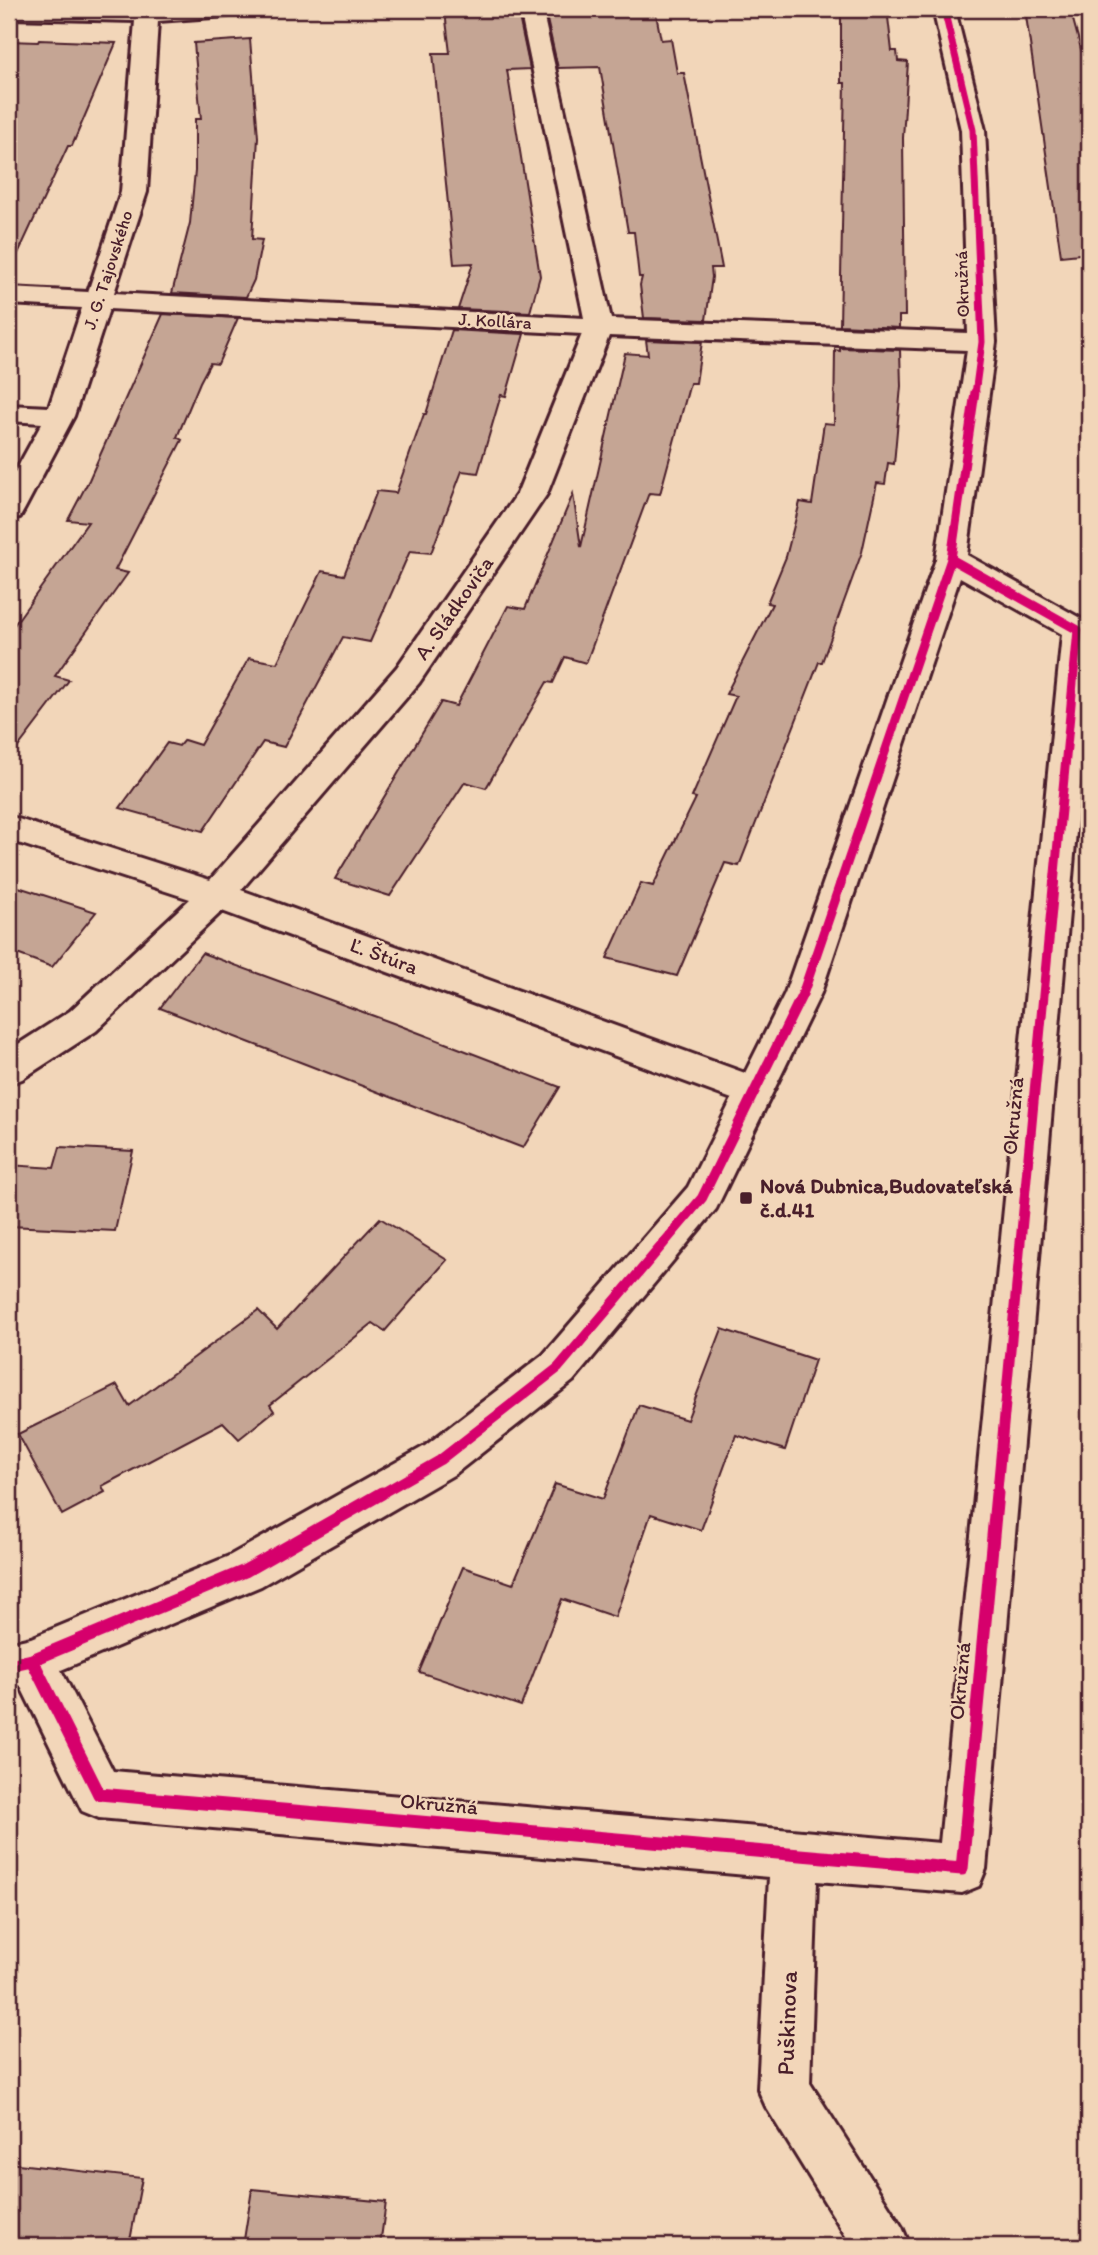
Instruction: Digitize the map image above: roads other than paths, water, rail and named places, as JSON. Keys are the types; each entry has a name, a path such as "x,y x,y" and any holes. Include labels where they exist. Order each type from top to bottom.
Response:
{"street":[{"path":"9,12 146,15 227,9"},
{"path":"531,9 599,327"},
{"name":"Okružná","path":"944,9 973,130 982,342 951,559 803,993 702,1198 558,1368 440,1460 245,1572 20,1663 99,1794 962,1869 1078,630 951,559"},
{"name":"J. G. Tajovského","path":"9,510 60,416 134,192 146,15"},
{"name":"J. Kollára","path":"9,296 599,327 982,342"},
{"name":"A. Sládkoviča","path":"9,1069 83,1021 216,895 408,675 532,494 599,327"},
{"path":"9,414 60,416"},
{"name":"Ľ. Štúra","path":"9,828 216,895 756,1091"},
{"name":"Puškinova","path":"794,1855 784,2089 883,2246"}],"place":[{"name":"Nová Dubnica,Budovateľská č.d.41","path":"746,1198"}]}
